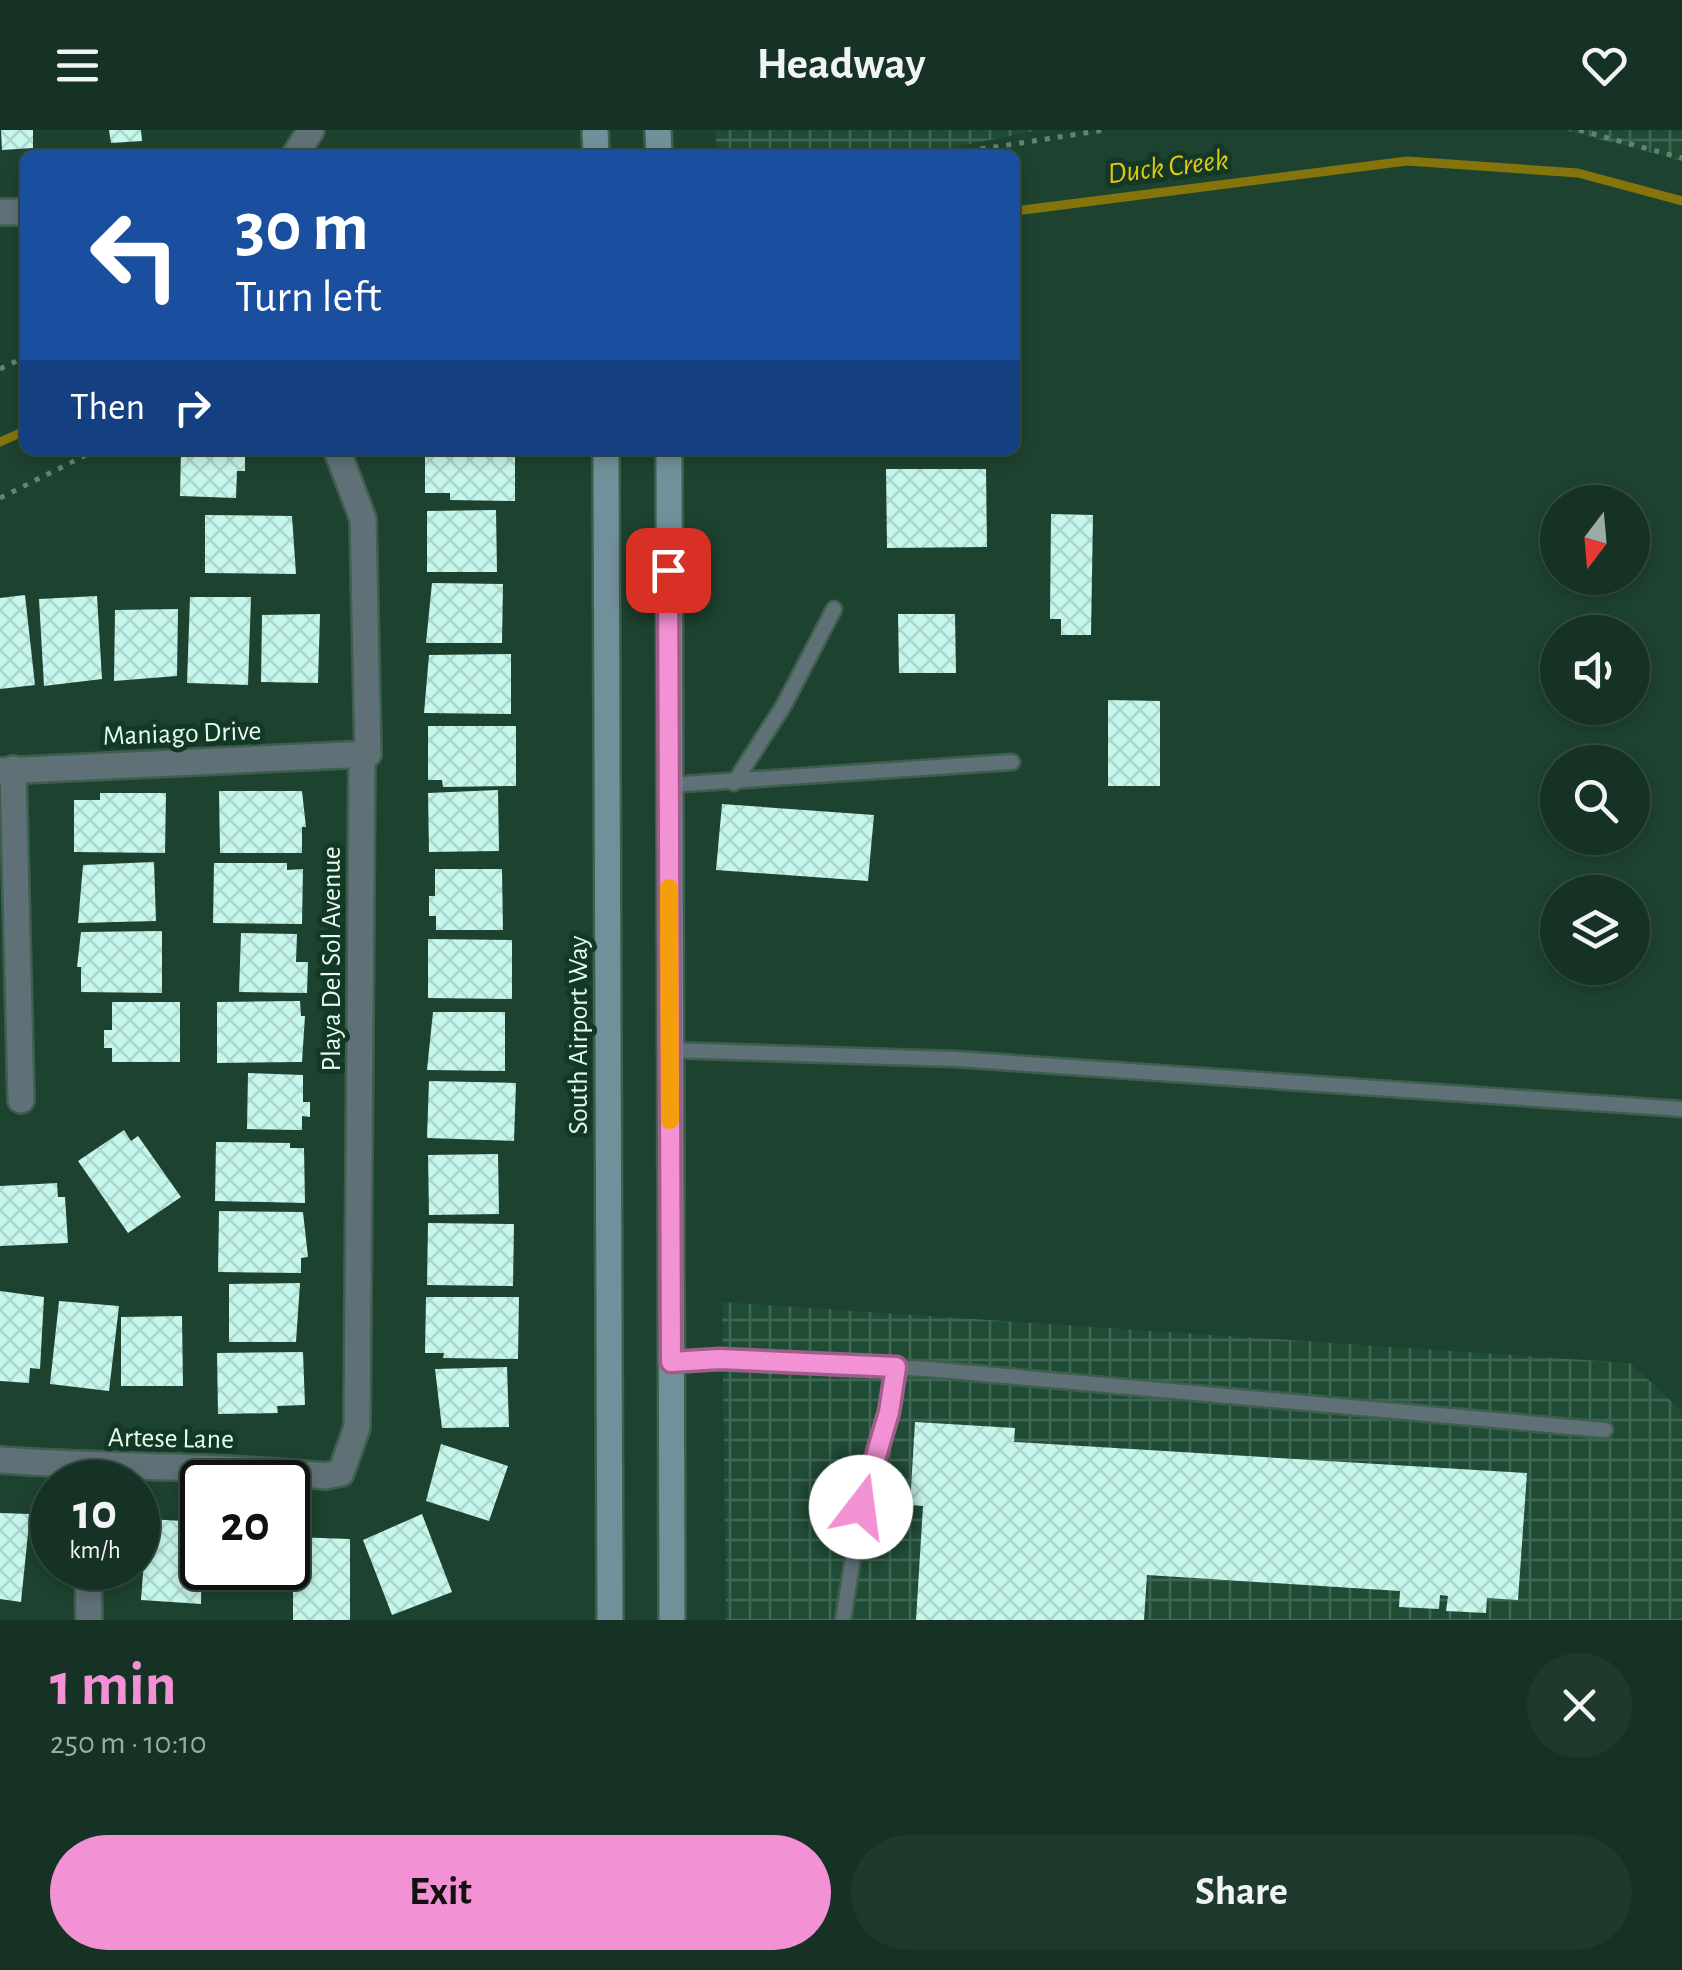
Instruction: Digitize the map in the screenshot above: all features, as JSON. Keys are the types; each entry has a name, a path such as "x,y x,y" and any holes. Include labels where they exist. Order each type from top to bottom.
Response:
{"main road":[{"name":"South Airport Way","path":"606,455 610,1620"},
{"path":"669,455 672,1620"}],"street":[{"name":"Playa Del Sol Avenue","path":"339,455 363,519 368,754 362,759 357,1426 341,1473"},
{"name":"Maniago Drive","path":"7,770 368,754"},
{"path":"7,770 21,1100"},
{"name":"Artese Lane","path":"0,1460 30,1465"},
{"name":"Artese Lane","path":"160,1469 220,1465 324,1476 341,1473"},
{"path":"88,1590 89,1620"}],"lane":[{"path":"734,783 784,705 834,609"},
{"path":"669,785 1012,762"},
{"path":"670,1050 956,1059 1682,1109"},
{"path":"671,1362 720,1359 896,1367 1605,1430"},
{"path":"843,1620 861,1507 889,1412 896,1367"}],"path":[{"path":"975,150 1105,130"},
{"path":"1579,130 1682,158"},
{"path":"0,498 86,455"}],"shaded area":[{"path":"715,130 1039,130 941,150 717,150"},
{"path":"1564,130 1682,130 1682,161"},
{"path":"722,1302 1630,1363 1682,1411 1682,1620 726,1620"}],"building":[{"path":"1,130 33,130 33,148 2,150"},
{"path":"109,130 141,130 142,141 111,143"},
{"path":"181,455 245,455 245,471 237,471 236,498 180,496"},
{"path":"425,455 515,455 515,501 450,500 450,493 425,493"},
{"path":"886,469 986,469 987,547 887,548"},
{"path":"496,510 497,572 427,572 427,511"},
{"path":"1051,514 1093,515 1091,635 1061,635 1061,619 1050,619"},
{"path":"205,515 292,516 296,574 205,573"},
{"path":"432,583 503,584 502,643 426,643"},
{"path":"25,595 35,685 0,689 0,598"},
{"path":"97,596 102,679 44,686 39,599"},
{"path":"190,597 251,597 248,685 187,683"},
{"path":"178,609 177,676 114,681 115,610"},
{"path":"320,614 318,683 261,682 262,615"},
{"path":"898,614 955,614 956,673 899,673"},
{"path":"511,654 511,714 424,713 429,655"},
{"path":"1108,700 1160,701 1160,786 1108,786"},
{"path":"428,726 516,726 516,786 443,787 442,780 428,780"},
{"path":"498,790 499,851 429,852 428,793"},
{"path":"219,791 302,791 306,827 302,827 302,853 220,853"},
{"path":"100,793 166,793 165,853 74,852 74,800 100,800"},
{"path":"722,804 874,815 868,881 716,870"},
{"path":"154,862 156,921 78,923 83,865"},
{"path":"214,863 287,863 287,870 303,869 302,924 213,923"},
{"path":"435,869 502,869 503,930 436,930 436,916 429,916 429,896 435,896"},
{"path":"162,931 162,993 81,992 81,967 77,967 81,932"},
{"path":"241,933 297,934 296,962 308,962 307,993 239,992"},
{"path":"428,939 512,940 512,999 428,998"},
{"path":"300,1001 301,1016 305,1016 302,1062 217,1063 217,1002"},
{"path":"112,1002 180,1002 180,1062 112,1062 112,1048 104,1048 104,1030 112,1030"},
{"path":"433,1012 505,1012 505,1071 427,1070"},
{"path":"248,1073 303,1075 303,1102 310,1102 310,1117 302,1116 302,1130 247,1129"},
{"path":"429,1081 516,1083 514,1141 427,1138"},
{"path":"124,1130 131,1141 138,1136 181,1197 128,1233 78,1161"},
{"path":"216,1142 290,1143 290,1148 304,1148 305,1203 215,1201"},
{"path":"498,1154 499,1214 429,1215 428,1155"},
{"path":"57,1183 58,1197 65,1197 68,1243 0,1246 0,1186"},
{"path":"219,1211 303,1212 308,1257 301,1258 301,1273 218,1272"},
{"path":"428,1223 514,1224 513,1286 427,1285"},
{"path":"300,1283 296,1342 229,1342 229,1284"},
{"path":"0,1291 44,1297 40,1369 30,1368 29,1383 0,1381"},
{"path":"426,1297 519,1297 518,1359 443,1358 444,1353 425,1353"},
{"path":"59,1301 119,1306 109,1391 50,1384"},
{"path":"182,1316 183,1386 121,1386 121,1317"},
{"path":"303,1352 305,1405 277,1406 278,1413 218,1414 217,1353"},
{"path":"507,1367 509,1427 442,1428 435,1369"},
{"path":"915,1422 1015,1428 1014,1442 1527,1473 1518,1600 1487,1598 1486,1613 1446,1611 1448,1596 1440,1595 1439,1609 1399,1607 1400,1591 1147,1575 1144,1620 916,1620 923,1506 910,1505"},
{"path":"441,1444 508,1466 489,1521 426,1501"},
{"path":"0,1513 30,1514 21,1602 0,1599"},
{"path":"422,1514 452,1592 392,1615 363,1540"},
{"path":"160,1520 180,1521 180,1590 201,1590 201,1604 141,1600 142,1590 160,1590"},
{"path":"310,1538 350,1539 350,1620 293,1620 293,1590 310,1590"}],"waterway":[{"name":"Duck Creek","path":"1020,210 1407,161 1578,173 1682,201"},
{"name":"Duck Creek","path":"0,442 20,433"}],"slow traffic":[{"path":"669,888 670,1120"}],"route":[{"path":"668,570 671,1362 720,1359 896,1367 889,1412 861,1507"}]}
